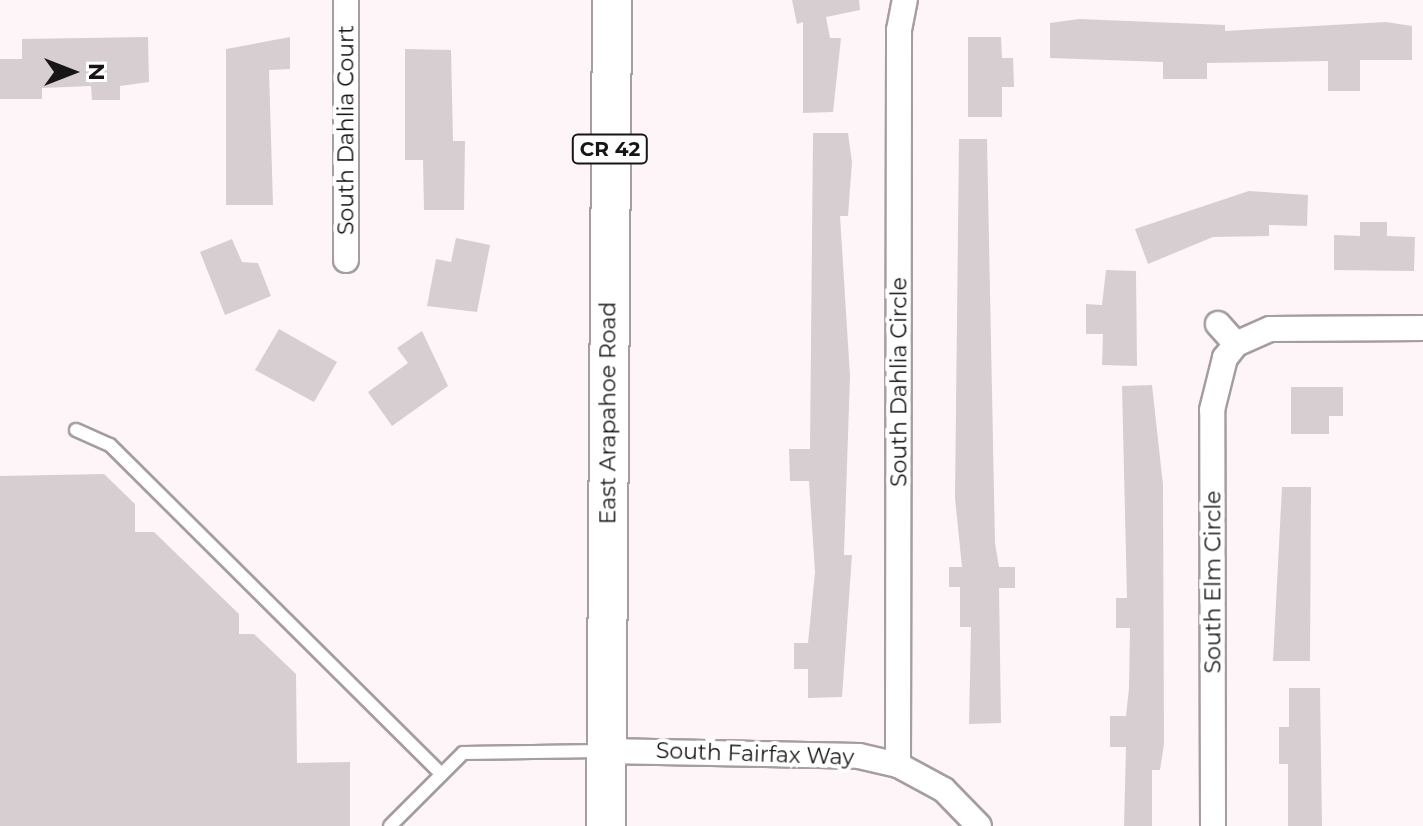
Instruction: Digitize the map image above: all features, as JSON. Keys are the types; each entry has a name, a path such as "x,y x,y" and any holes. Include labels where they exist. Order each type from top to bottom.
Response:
{"main road":[{"name":"East Arapahoe Road","path":"606,826 612,0"}],"street":[{"name":"South Dahlia Court","path":"346,0 346,260"},
{"name":"South Dahlia Circle","path":"898,765 899,30 905,0"},
{"path":"1218,324 1236,344 1292,326 1423,328"},
{"name":"South Elm Circle","path":"1213,826 1212,410 1217,380 1236,344"},
{"name":"South Fairfax Way","path":"605,751 859,756 898,765 944,790 979,826"}],"lane":[{"path":"76,430 110,445 441,774"},
{"path":"390,826 441,774 470,751 605,751"}],"building":[{"path":"792,0 859,0 860,10 826,17 830,38 841,38 833,112 803,113 803,22 797,24"},
{"path":"1079,19 1225,25 1225,31 1386,22 1412,26 1412,60 1360,60 1360,91 1328,91 1328,61 1207,63 1207,79 1163,79 1163,62 1050,58 1050,23"},
{"path":"148,37 149,82 120,86 120,100 92,100 91,86 42,88 42,99 0,99 0,59 22,59 22,39"},
{"path":"290,37 290,69 269,70 273,205 226,205 226,49"},
{"path":"968,37 1001,37 1002,58 1013,58 1014,87 1002,87 1002,117 968,117"},
{"path":"405,49 451,50 453,141 465,141 464,210 424,210 423,160 405,160"},
{"path":"813,133 848,133 852,162 848,216 840,216 850,376 844,555 852,555 842,697 808,698 808,669 794,669 794,643 808,643 815,572 809,481 790,481 789,449 810,449"},
{"path":"959,139 987,139 995,543 999,567 1015,567 1015,588 999,588 1001,723 969,724 971,627 960,627 960,587 949,587 949,567 962,567 955,498"},
{"path":"1249,191 1308,195 1307,226 1269,225 1269,236 1213,237 1148,264 1135,229"},
{"path":"1360,222 1387,222 1387,236 1415,237 1414,271 1334,270 1334,235 1360,236"},
{"path":"456,238 490,245 477,312 427,306 436,259 451,262"},
{"path":"232,239 242,262 258,263 271,296 225,315 200,252"},
{"path":"1106,270 1136,271 1137,366 1102,365 1103,334 1086,334 1086,304 1102,305"},
{"path":"279,329 337,362 314,402 255,370"},
{"path":"422,331 448,386 392,426 368,392 408,363 397,348"},
{"path":"1152,385 1163,485 1164,744 1160,770 1152,770 1152,826 1124,826 1126,747 1110,747 1110,716 1126,716 1129,688 1130,628 1116,628 1116,598 1127,598 1122,386"},
{"path":"1291,387 1343,387 1343,416 1329,416 1329,434 1291,434"},
{"path":"104,474 135,504 135,532 154,532 239,614 239,634 254,634 296,674 297,763 350,762 350,826 0,826 0,476"},
{"path":"1282,487 1311,487 1310,661 1273,661"},
{"path":"1289,688 1320,688 1322,826 1288,826 1288,764 1279,764 1279,727 1289,727"}]}
